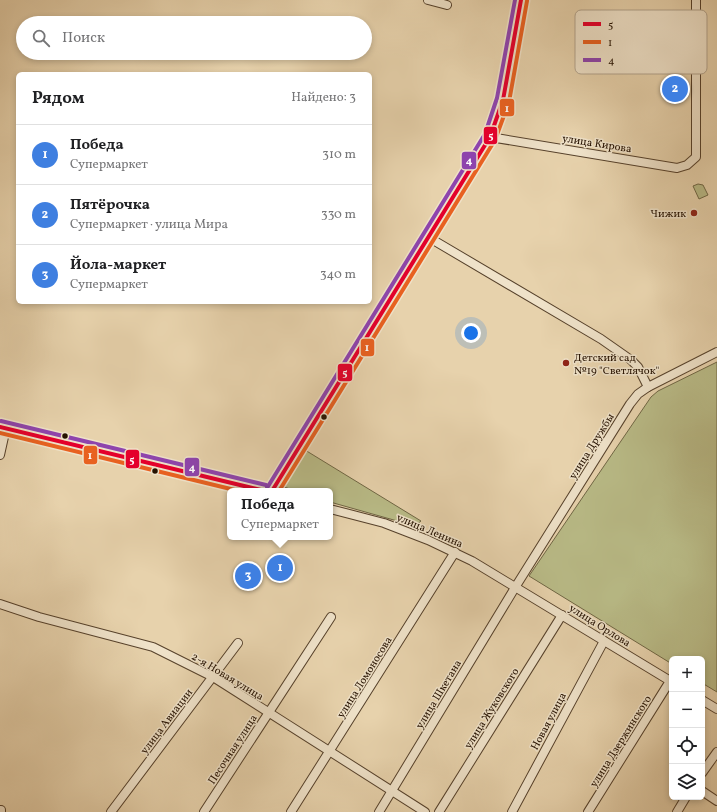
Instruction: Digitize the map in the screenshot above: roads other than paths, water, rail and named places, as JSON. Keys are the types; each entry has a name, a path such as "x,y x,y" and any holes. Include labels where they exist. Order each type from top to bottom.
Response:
{"main road":[{"path":"274,488 490,137 503,100 521,0"},
{"path":"3,427 253,488"}],"street":[{"path":"428,0 447,5"},
{"name":"улица Кирова","path":"490,137 678,168 687,165 696,157 696,74"},
{"path":"428,237 601,339 631,360 638,367 648,387"},
{"name":"улица Дружбы","path":"516,586 630,404 638,394 648,387 717,352"},
{"path":"0,455 3,427"},
{"name":"улица Ленина","path":"333,510 384,523 455,552 516,586"},
{"name":"улица Ломоносова","path":"291,812 331,751 455,552"},
{"name":"улица Орлова","path":"516,586 669,680"},
{"name":"улица Шкетана","path":"379,812 516,586"},
{"name":"2-я Новая улица","path":"0,604 153,647 213,677 268,714 331,751 425,812"},
{"name":"улица Жуковского","path":"439,812 562,615"},
{"name":"Песочная улица","path":"204,812 331,617"},
{"name":"Новая улица","path":"512,812 604,641"},
{"name":"улица Авиации","path":"111,812 238,643"},
{"name":"улица Дзержинского","path":"588,812 669,684"},
{"path":"705,702 717,709"},
{"path":"705,769 717,752"},
{"path":"705,793 717,801"},
{"path":"677,812 684,800"}],"place":[{"name":"Пятёрочка","path":"675,89"},
{"name":"Чижик","path":"694,213"},
{"name":"Детский сад №19 \"Светлячок\"","path":"566,363"},
{"name":"Победа","path":"280,568"},
{"name":"Йола-маркет","path":"248,576"}]}
